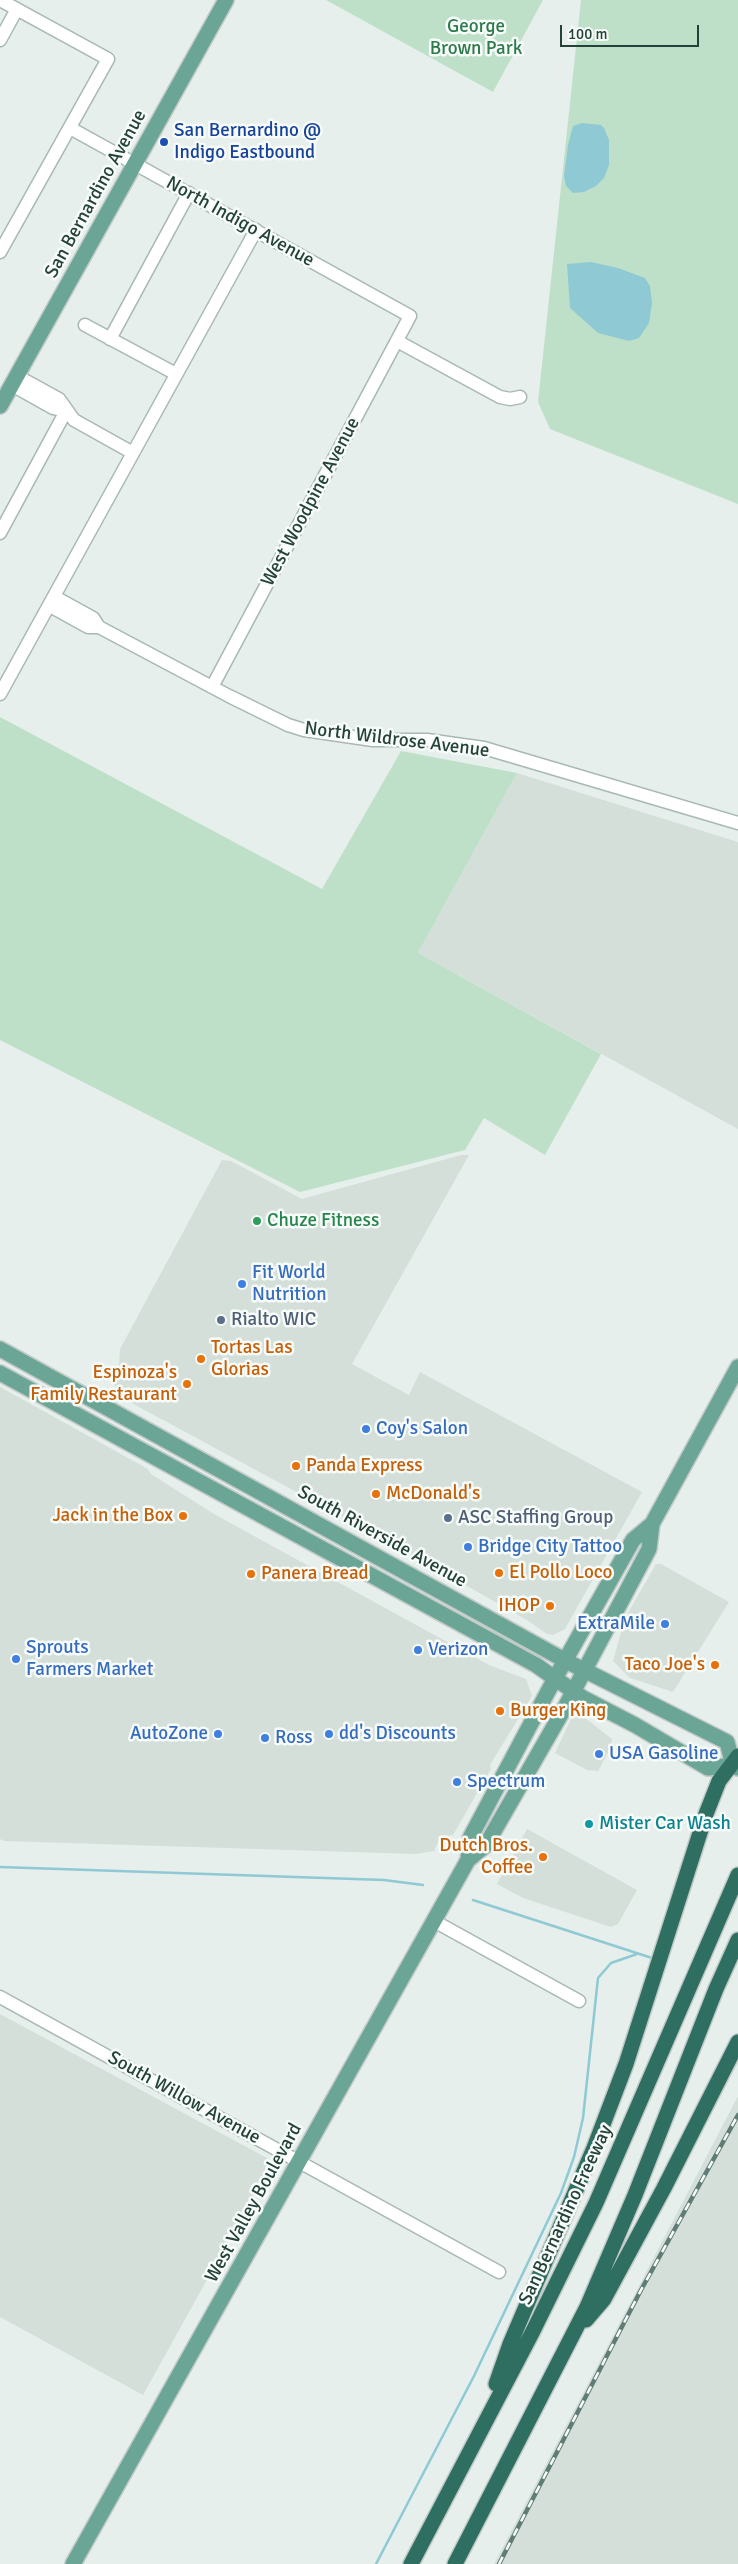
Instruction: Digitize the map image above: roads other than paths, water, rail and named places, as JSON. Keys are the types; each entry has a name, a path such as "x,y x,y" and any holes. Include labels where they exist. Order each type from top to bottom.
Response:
{"highway":[{"path":"477,2438 510,2344 594,2148 622,2074 706,1814 720,1781 736,1763"},
{"name":"San Bernardino Freeway","path":"411,2564 596,2203 738,1874"},
{"path":"455,2564 574,2332 635,2195 722,1974 738,1940"},
{"path":"574,2332 604,2299 664,2188 738,2042"}],"main road":[{"name":"San Bernardino Avenue","path":"0,406 136,164 224,1"},
{"name":"South Riverside Avenue","path":"0,1349 132,1422 561,1669 708,1768 736,1763 727,1742 579,1680 561,1669 0,1373"},
{"path":"652,1524 738,1367"},
{"path":"68,1410 74,1406 81,1406 118,1424 132,1422"},
{"name":"West Valley Boulevard","path":"468,1860 470,1838 561,1669 633,1540 652,1524"},
{"name":"West Valley Boulevard","path":"74,2564 468,1860 486,1845 579,1680 649,1549 652,1524"}],"street":[{"path":"0,0 108,59 0,252"},
{"path":"0,40 17,9"},
{"name":"North Indigo Avenue","path":"70,128 410,316"},
{"path":"110,339 189,193"},
{"path":"0,694 256,230"},
{"name":"West Woodpine Avenue","path":"212,687 410,316"},
{"path":"84,325 176,374"},
{"path":"397,341 500,396 510,399 520,397"},
{"path":"14,381 53,408 66,411 84,426 133,453"},
{"path":"0,533 66,411"},
{"name":"North Wildrose Avenue","path":"52,601 93,618 99,627 288,725 304,730 373,740 427,740 484,748 738,824"},
{"path":"434,1922 579,2001"},
{"name":"South Willow Avenue","path":"0,1998 300,2161 499,2272"}],"water":[{"path":"582,123 601,125 604,128 609,140 609,165 604,178 596,186 584,192 573,193 566,186 564,176 568,145 573,126"},
{"path":"591,262 618,268 645,278 650,286 652,303 649,323 639,338 629,341 598,333 570,308 567,264"}],"waterway":[{"path":"0,1867 384,1880 423,1885"},
{"path":"473,1900 655,1959"},
{"path":"376,2564 474,2376 561,2193 574,2157 583,2118 598,1978 611,1963 637,1954"}],"railway":[{"path":"499,2564 641,2290 738,2115"}],"place":[{"name":"San Bernardino @ Indigo Eastbound","path":"164,142"},
{"name":"Chuze Fitness","path":"257,1221"},
{"name":"Fit World Nutrition","path":"242,1284"},
{"name":"Rialto WIC","path":"221,1320"},
{"name":"Tortas Las Glorias","path":"201,1359"},
{"name":"Espinoza's Family Restaurant","path":"187,1384"},
{"name":"Coy's Salon","path":"366,1429"},
{"name":"Panda Express","path":"296,1466"},
{"name":"McDonald's","path":"376,1494"},
{"name":"Jack in the Box","path":"183,1516"},
{"name":"ASC Staffing Group","path":"448,1518"},
{"name":"Bridge City Tattoo","path":"468,1547"},
{"name":"El Pollo Loco","path":"499,1573"},
{"name":"Panera Bread","path":"251,1574"},
{"name":"IHOP","path":"550,1606"},
{"name":"ExtraMile","path":"665,1624"},
{"name":"Verizon","path":"418,1650"},
{"name":"Sprouts Farmers Market","path":"16,1659"},
{"name":"Taco Joe's","path":"715,1665"},
{"name":"Burger King","path":"500,1711"},
{"name":"AutoZone","path":"218,1734"},
{"name":"dd's Discounts","path":"329,1734"},
{"name":"Ross","path":"265,1738"},
{"name":"USA Gasoline","path":"599,1754"},
{"name":"Spectrum","path":"457,1782"},
{"name":"Mister Car Wash","path":"589,1824"},
{"name":"Dutch Bros. Coffee","path":"543,1857"}],"park label":[{"name":"George Brown Park","path":"476,38"}]}
